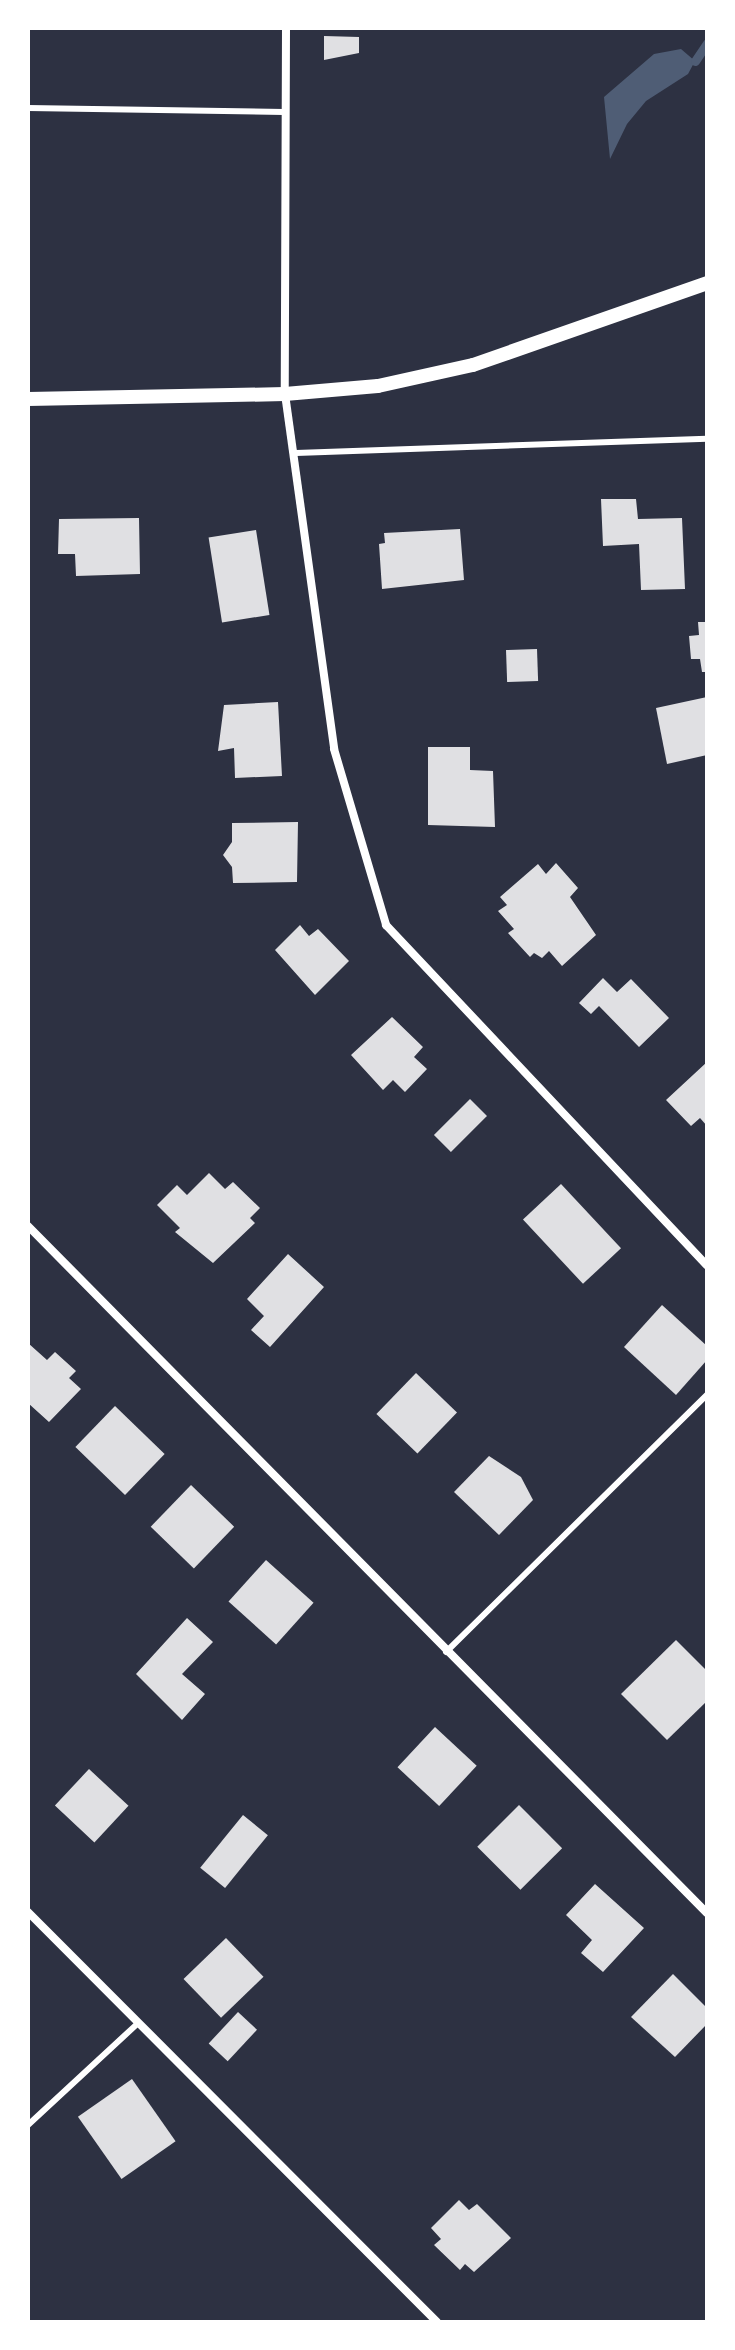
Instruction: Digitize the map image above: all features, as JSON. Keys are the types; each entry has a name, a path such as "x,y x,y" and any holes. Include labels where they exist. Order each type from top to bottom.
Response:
{"street":[{"path":"286,28 285,394 296,453 334,749 386,925 707,1266"},
{"path":"28,399 285,394 378,386 473,365 707,283"},
{"path":"28,1226 707,1913"},
{"path":"28,1912 437,2322"}],"lane":[{"path":"28,108 284,112"},
{"path":"296,453 707,439"},
{"path":"446,1652 707,1395"},
{"path":"28,2125 138,2023"}],"water":[{"path":"681,49 695,61 688,74 646,101 627,124 610,159 604,97 654,54"}],"building":[{"path":"324,36 359,37 359,53 324,60"},
{"path":"601,499 636,499 638,519 682,518 685,589 641,590 639,544 603,546"},
{"path":"139,518 140,574 76,576 75,554 58,554 59,519"},
{"path":"460,529 464,580 382,589 379,544 385,543 384,533"},
{"path":"256,530 269,615 222,622 209,538"},
{"path":"698,622 707,622 707,672 702,672 700,659 691,659 689,636 699,635"},
{"path":"537,649 538,681 507,682 506,650"},
{"path":"707,697 707,755 667,764 656,708"},
{"path":"278,702 282,776 235,778 234,748 218,751 224,705"},
{"path":"428,747 470,747 470,770 493,771 495,827 428,825"},
{"path":"298,822 297,882 233,883 232,867 223,855 232,842 232,823"},
{"path":"556,863 578,888 570,897 596,935 562,966 549,951 542,958 534,953 530,957 508,933 514,929 498,911 507,905 500,897 538,864 546,874"},
{"path":"300,925 309,936 318,929 349,961 315,995 275,950"},
{"path":"603,978 617,992 631,979 669,1018 639,1047 599,1006 591,1014 579,1003"},
{"path":"392,1017 423,1047 414,1057 427,1069 405,1092 393,1080 383,1090 351,1055"},
{"path":"707,1062 707,1126 700,1118 691,1126 666,1100"},
{"path":"470,1099 487,1116 451,1152 434,1135"},
{"path":"209,1173 225,1189 233,1182 260,1208 250,1218 255,1223 213,1263 175,1232 180,1228 157,1205 177,1185 187,1195"},
{"path":"561,1184 621,1248 583,1284 523,1219"},
{"path":"288,1254 324,1287 270,1347 251,1330 264,1316 247,1299"},
{"path":"662,1305 707,1346 707,1360 676,1395 624,1347"},
{"path":"28,1343 47,1360 55,1352 76,1371 69,1378 81,1389 49,1422 28,1403"},
{"path":"416,1373 457,1413 417,1454 376,1414"},
{"path":"115,1406 165,1454 125,1495 75,1447"},
{"path":"489,1456 521,1477 533,1500 499,1535 454,1492"},
{"path":"191,1485 234,1527 194,1568 151,1527"},
{"path":"266,1560 314,1603 276,1644 229,1602"},
{"path":"187,1618 213,1642 182,1674 205,1694 182,1720 136,1674"},
{"path":"676,1640 707,1671 707,1701 667,1740 621,1694"},
{"path":"435,1727 477,1766 439,1806 397,1767"},
{"path":"89,1769 128,1806 94,1842 55,1806"},
{"path":"519,1805 562,1848 520,1890 477,1847"},
{"path":"243,1815 268,1835 225,1888 200,1868"},
{"path":"595,1884 644,1928 603,1972 581,1953 592,1940 566,1915"},
{"path":"226,1938 264,1977 221,2018 184,1979"},
{"path":"673,1974 707,2008 707,2024 675,2057 631,2017"},
{"path":"238,2012 257,2030 228,2061 209,2043"},
{"path":"132,2079 176,2141 122,2179 78,2117"},
{"path":"459,2200 469,2210 477,2204 511,2238 474,2272 465,2264 460,2270 434,2245 441,2239 431,2228"}],"waterway":[{"path":"695,61 707,43"}]}
